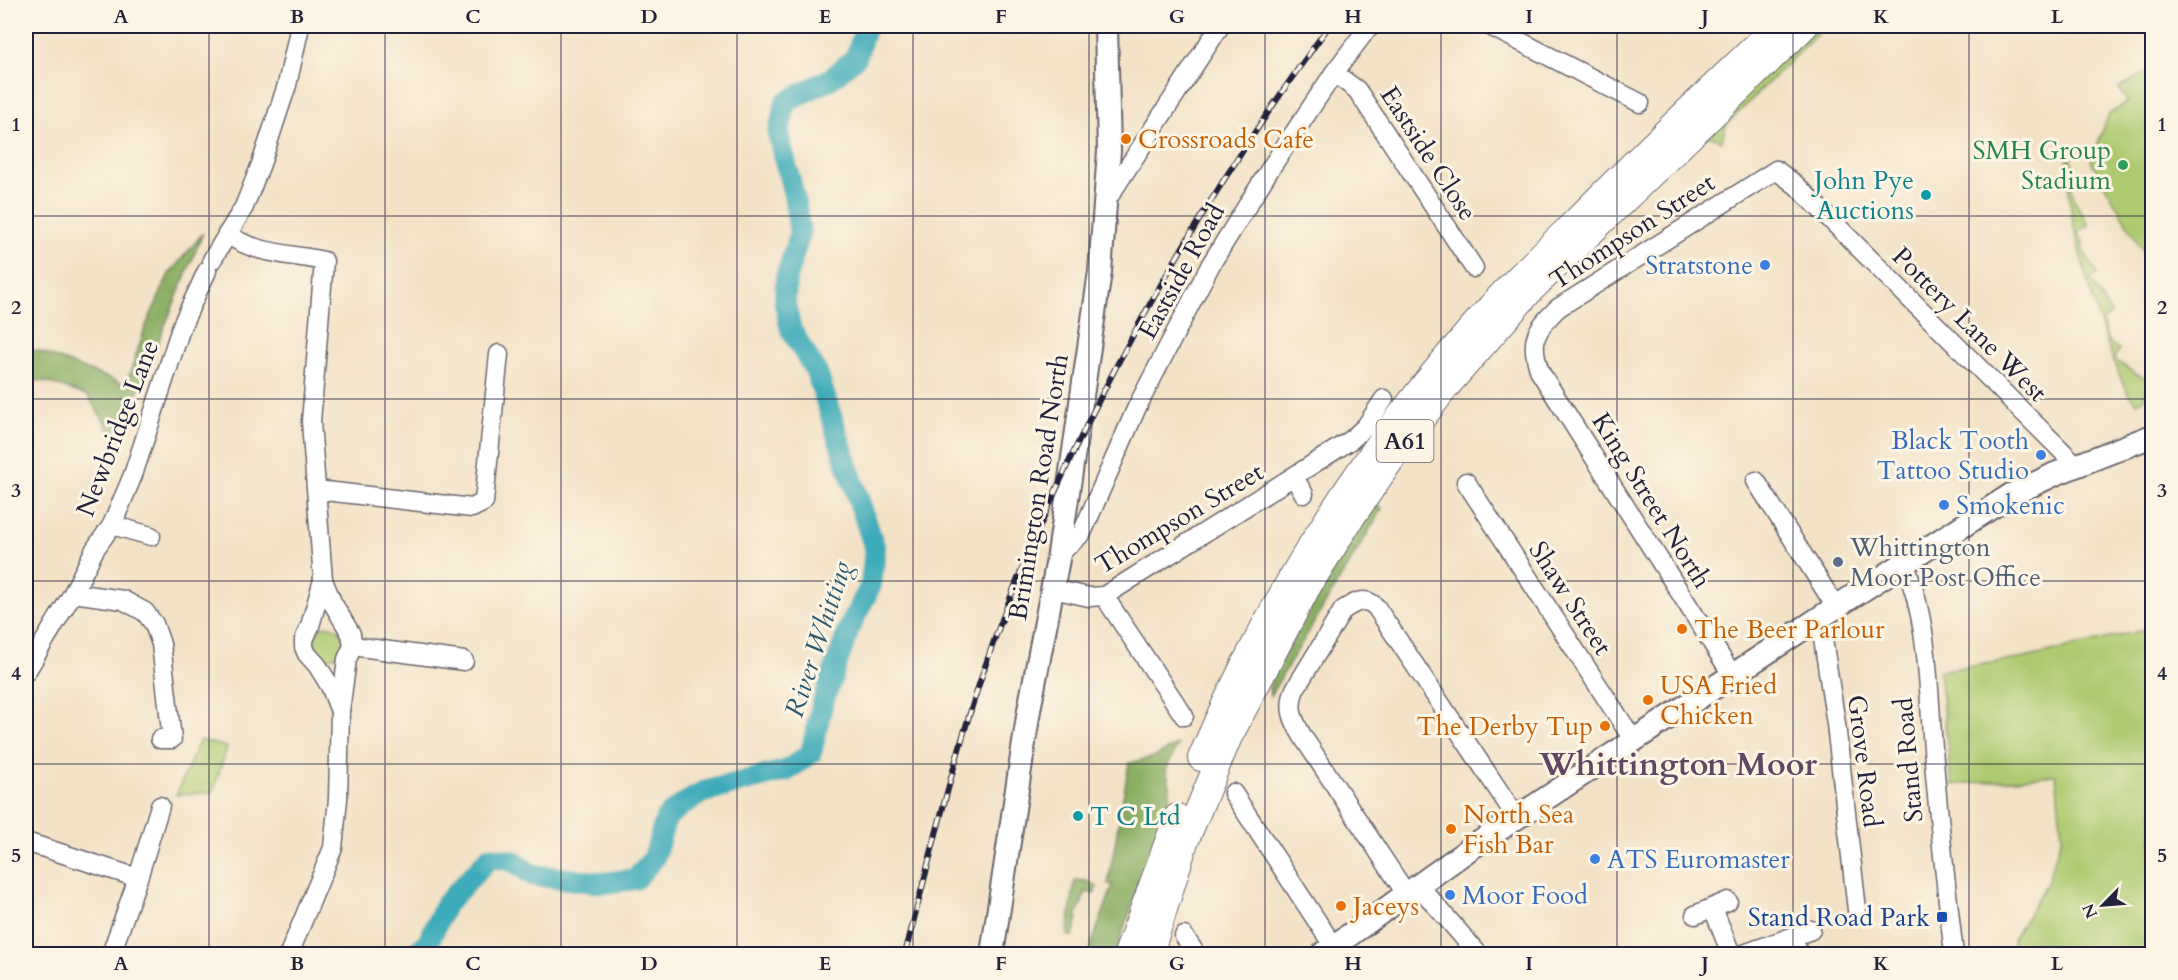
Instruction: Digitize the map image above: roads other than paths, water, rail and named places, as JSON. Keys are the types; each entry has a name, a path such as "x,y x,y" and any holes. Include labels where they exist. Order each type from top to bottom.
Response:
{"highway":[{"name":"A61","path":"1127,954 1177,815 1239,674 1308,549 1382,439 1437,369 1494,303 1593,203 1777,26"},
{"name":"A61","path":"1150,954 1185,842 1228,739 1307,588 1398,450 1446,387 1530,290 1804,26"}],"main road":[{"name":"Brimington Road North","path":"992,954 1029,710 1059,554 1100,272 1109,151 1106,26"},
{"path":"1330,952 1517,818 2011,495 2076,465 2152,436"}],"street":[{"name":"Newbridge Lane","path":"26,672 73,593 95,549 112,525 133,475 182,325 204,296 210,265 244,207 261,164 287,85 300,26"},
{"path":"1105,203 1220,26"},
{"name":"Eastside Road","path":"1059,554 1082,533 1137,407 1172,335 1211,264 1270,169 1334,73 1367,29 1372,26"},
{"path":"1490,26 1640,103"},
{"name":"Eastside Close","path":"1334,73 1357,90 1474,268"},
{"name":"Thompson Street","path":"1534,349 1534,337 1543,322 1558,308 1776,170"},
{"name":"Pottery Lane West","path":"1776,170 1796,185 2076,465"},
{"path":"227,234 239,243 324,261 311,422 323,579 332,602 351,634 340,711 339,779 333,848 289,954"},
{"name":"King Street North","path":"1534,349 1540,372 1733,676"},
{"path":"317,490 472,508 484,502 499,354"},
{"name":"Thompson Street","path":"1053,589 1089,597 1104,596 1352,440 1366,426 1384,399"},
{"name":"Thompson Street","path":"1294,477 1304,494"},
{"path":"1756,481 1828,613"},
{"name":"Shaw Street","path":"1467,482 1634,741"},
{"path":"112,525 151,536"},
{"name":"Stand Road","path":"1904,563 1918,603 1923,631 1936,791 1954,954"},
{"path":"323,579 304,640 304,647 311,660 317,664 333,667 350,652 464,661"},
{"path":"73,593 123,600 145,612 154,624 161,644 172,739 160,739"},
{"path":"1104,596 1184,716"},
{"path":"1478,954 1413,891 1303,737 1291,713 1291,700 1295,689 1343,610 1363,600 1371,602 1386,619 1517,818"},
{"name":"Grove Road","path":"1828,613 1836,724 1857,910"},
{"path":"310,626 316,621 330,618 344,624"},
{"path":"317,664 330,686 340,711"},
{"path":"1233,793 1330,952"},
{"path":"111,954 160,806"},
{"path":"26,842 138,878"},
{"path":"1695,915 1720,904 1731,954"},
{"path":"1744,954 1796,946 1811,930"},
{"path":"1184,936 1196,954"}],"waterway":[{"name":"River Whitting","path":"415,954 429,941 445,905 490,857 513,861 532,875 604,883 635,879 654,858 666,818 679,807 703,792 788,770 811,753 822,705 850,626 871,585 875,549 817,373 791,330 785,304 786,278 800,233 794,195 778,134 786,102 832,78 856,57 866,26"}],"railway":[{"path":"905,954 948,787 986,663 1033,543 1067,465 1105,388 1188,238 1280,95 1329,26"}],"place":[{"name":"Crossroads Cafe","path":"1126,139"},
{"name":"SMH Group Stadium","path":"2123,165"},
{"name":"John Pye Auctions","path":"1926,195"},
{"name":"Stratstone","path":"1765,265"},
{"name":"Black Tooth Tattoo Studio","path":"2041,455"},
{"name":"Smokenic","path":"1944,505"},
{"name":"Whittington Moor Post Office","path":"1838,562"},
{"name":"The Beer Parlour","path":"1682,629"},
{"name":"USA Fried Chicken","path":"1648,700"},
{"name":"The Derby Tup","path":"1605,726"},
{"name":"T C Ltd","path":"1078,816"},
{"name":"North Sea Fish Bar","path":"1451,829"},
{"name":"ATS Euromaster","path":"1595,859"},
{"name":"Moor Food","path":"1450,895"},
{"name":"Jaceys","path":"1341,906"},
{"name":"Stand Road Park","path":"1942,917"}],"district":[{"name":"Whittington Moor","path":"1678,764"}]}
